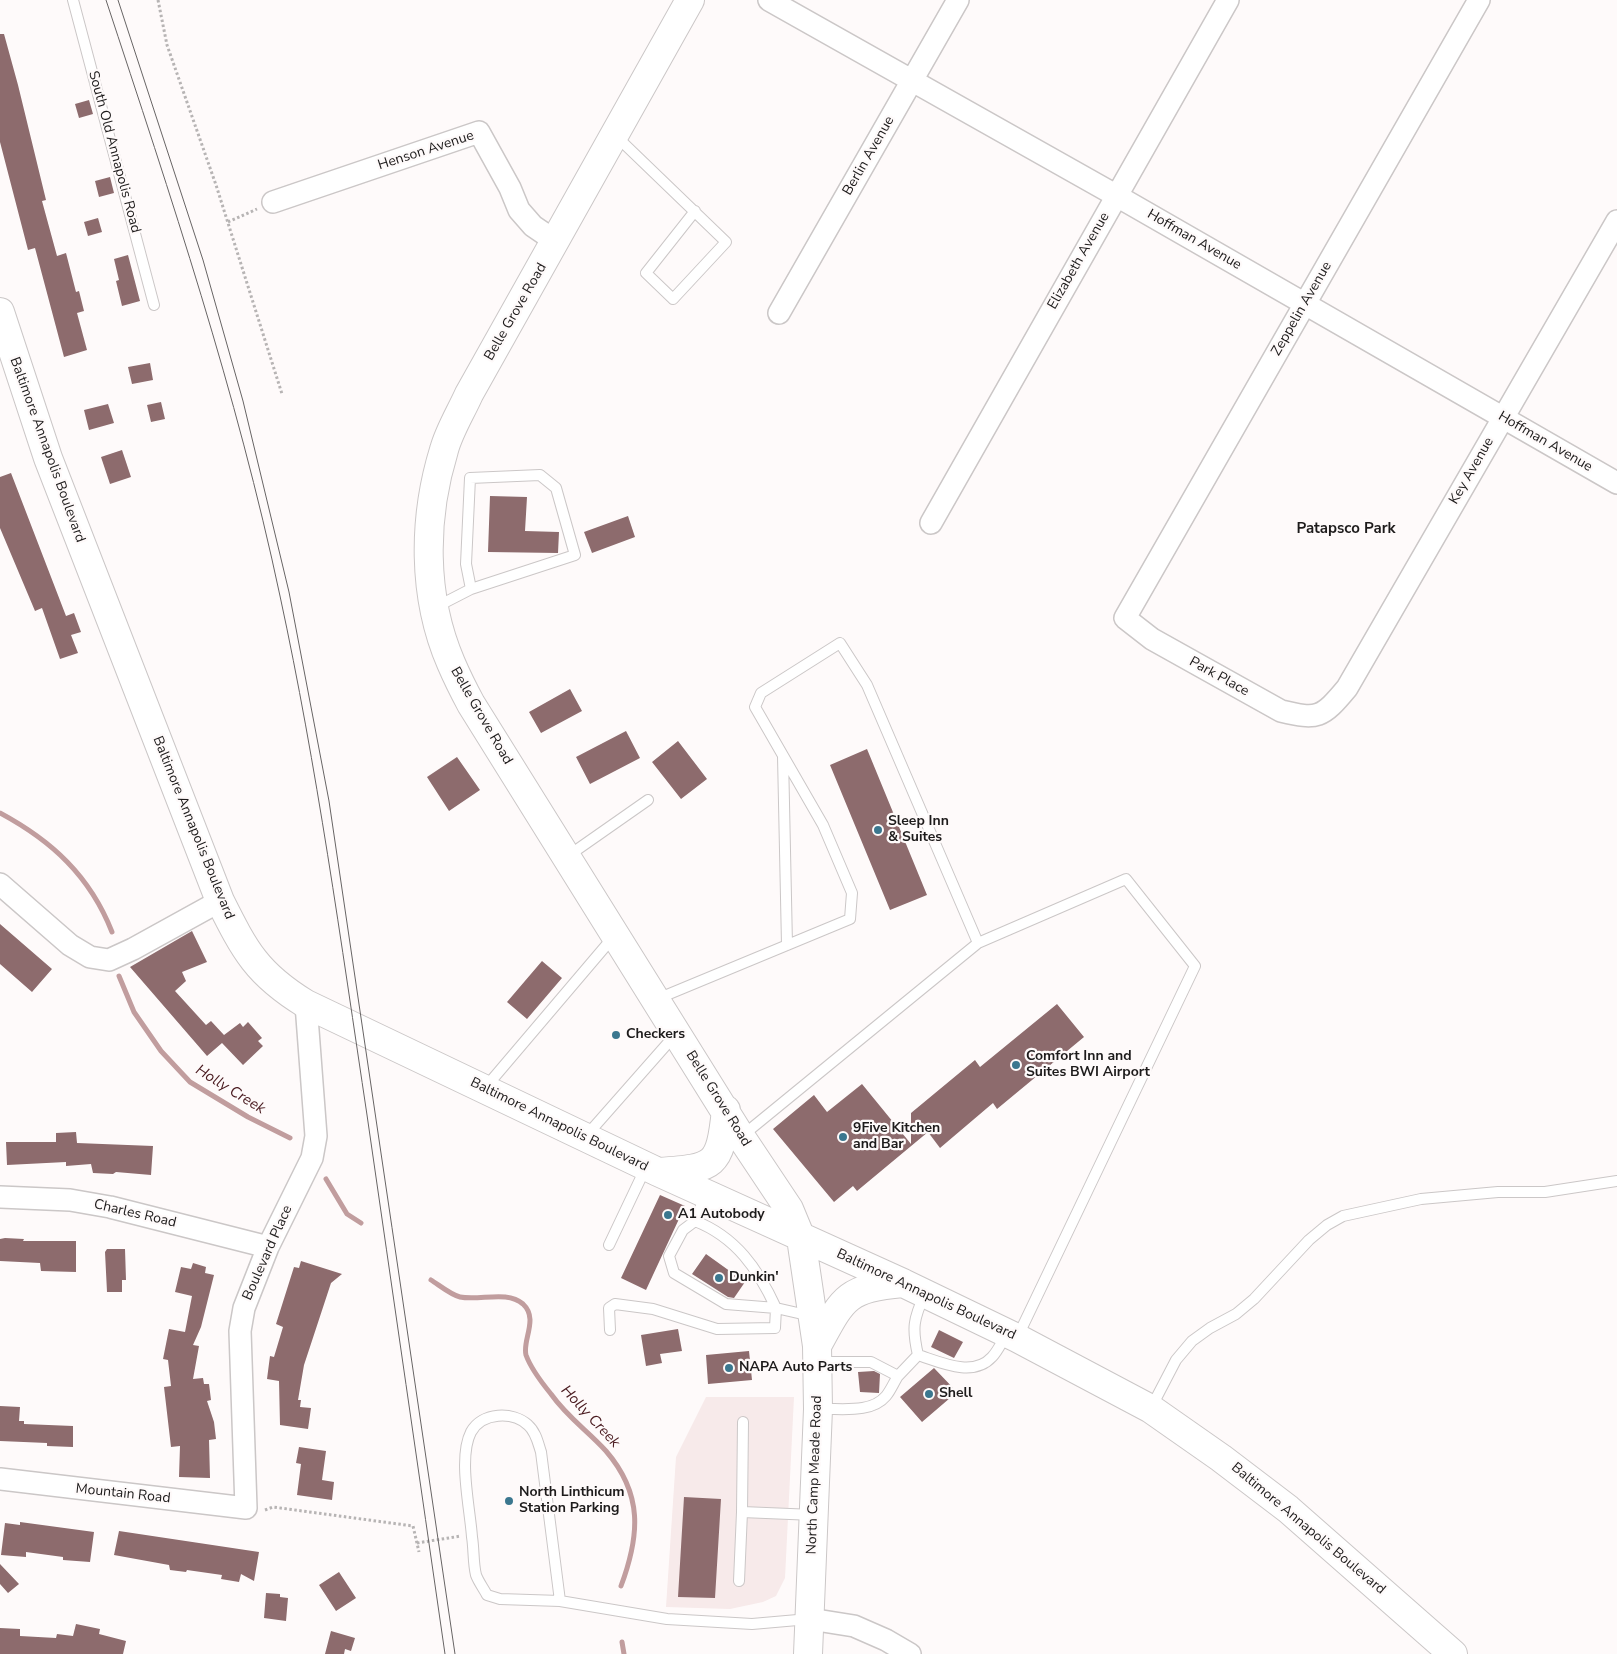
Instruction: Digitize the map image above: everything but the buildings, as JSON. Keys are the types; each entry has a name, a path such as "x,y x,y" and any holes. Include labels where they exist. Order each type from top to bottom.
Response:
{"main road":[{"name":"Belle Grove Road","path":"690,0 469,394 444,448 433,493 428,542 430,578 435,608 450,662 471,704 726,1110 741,1137 789,1209 801,1238"},
{"name":"Baltimore Annapolis Boulevard","path":"0,312 51,467 220,901 236,934 258,968 283,990 306,1004 652,1169 914,1288 1012,1336 1151,1409 1221,1458 1288,1509 1453,1654"},
{"path":"652,1169 692,1170 706,1165 716,1156 722,1143 726,1110"},
{"name":"North Camp Meade Road","path":"801,1238 817,1354 818,1409 808,1654"},
{"path":"817,1354 841,1303 855,1292 872,1286 914,1288"}],"street":[{"name":"Hoffman Avenue","path":"769,0 1117,196 1617,483"},
{"name":"Berlin Avenue","path":"779,313 958,0"},
{"name":"Elizabeth Avenue","path":"931,523 1228,0"},
{"name":"Zeppelin Avenue","path":"1125,618 1479,0"},
{"name":"Henson Avenue","path":"273,202 478,132 510,188 519,210 533,226 556,241"},
{"name":"Key Avenue","path":"1320,716 1333,706 1346,688 1617,221"},
{"name":"Park Place","path":"1125,618 1152,639 1281,711 1302,716 1320,716"},
{"path":"0,884 70,945 90,958 108,960 133,949 220,901"},
{"name":"Boulevard Place","path":"254,1509 240,1332 244,1308 268,1248 312,1158 316,1136 306,1004"},
{"name":"Charles Road","path":"0,1197 70,1200 110,1207 268,1248"},
{"name":"Mountain Road","path":"0,1479 254,1509"},
{"path":"810,1619 854,1626 886,1640 910,1654"}],"lane":[{"name":"South Old Annapolis Road","path":"73,0 154,305"},
{"path":"615,135 695,211 726,242 674,299 646,273 695,211"},
{"path":"435,608 471,588 575,555 556,488 540,475 470,478 466,564 471,588"},
{"path":"656,1000 850,919 852,893 823,825 783,754 758,716 755,707 756,700 761,693 840,643 867,685 978,943"},
{"path":"783,754 787,945"},
{"path":"567,857 648,800"},
{"path":"741,1137 978,943 1126,879 1195,966 1012,1336 992,1357 983,1364 971,1368 954,1366 918,1355"},
{"path":"484,1089 616,935"},
{"path":"585,1137 677,1033"},
{"path":"609,1245 652,1169"},
{"path":"1151,1409 1176,1360 1192,1341 1210,1328 1236,1314 1254,1299 1309,1240 1327,1225 1343,1216 1421,1198 1498,1192 1545,1192 1617,1181"},
{"path":"706,1194 695,1221 683,1230 670,1256 674,1273 726,1304 776,1308 812,1316"},
{"path":"610,1330 609,1308 615,1304 653,1309 717,1329 775,1328 776,1308 766,1286 747,1258 716,1229 695,1221"},
{"path":"914,1288 913,1334 918,1355"},
{"path":"817,1354 871,1362 898,1376"},
{"path":"818,1409 868,1407 876,1404 886,1396 898,1376 918,1355"},
{"path":"560,1601 541,1452 536,1437 528,1425 515,1418 498,1415 482,1420 472,1430 466,1446 466,1471 476,1575 488,1595 500,1599 560,1601 667,1619 752,1624 810,1619"},
{"path":"739,1582 743,1422"},
{"path":"742,1512 815,1515"}],"path":[{"path":"158,0 167,45 228,222 282,394"},
{"path":"228,222 273,202"},
{"path":"254,1509 273,1507 413,1526 420,1552"},
{"path":"417,1543 467,1535"}],"shaded area":[{"path":"706,1397 794,1397 785,1578 776,1596 763,1602 730,1609 666,1607 676,1457"}],"waterway":[{"name":"Holly Creek","path":"0,813 36,836 67,862 93,894 112,932"},
{"name":"Holly Creek","path":"119,976 134,1012 161,1051 190,1082 248,1117 290,1138"},
{"name":"Holly Creek","path":"326,1179 347,1214 361,1223"},
{"name":"Holly Creek","path":"431,1280 456,1296 468,1298 509,1298 517,1300 528,1310 530,1323 525,1349 526,1355 540,1381 564,1410 606,1451 627,1483 632,1499 634,1532 632,1549 621,1586"},
{"name":"Holly Creek","path":"622,1642 624,1654"}],"tram line":[{"path":"106,0 155,148 223,370 263,520 280,596 306,725 338,920 445,1654"},
{"path":"118,0 203,260 243,401 289,592 329,801 455,1654"}],"place":[{"name":"Sleep Inn & Suites","path":"878,830"},
{"name":"Checkers","path":"616,1035"},
{"name":"Comfort Inn and Suites BWI Airport","path":"1016,1065"},
{"name":"9Five Kitchen and Bar","path":"843,1137"},
{"name":"A1 Autobody","path":"668,1215"},
{"name":"Dunkin'","path":"719,1278"},
{"name":"NAPA Auto Parts","path":"729,1368"},
{"name":"Shell","path":"929,1394"},
{"name":"North Linthicum Station Parking","path":"509,1501"}],"district":[{"name":"Patapsco Park","path":"1346,529"}]}
